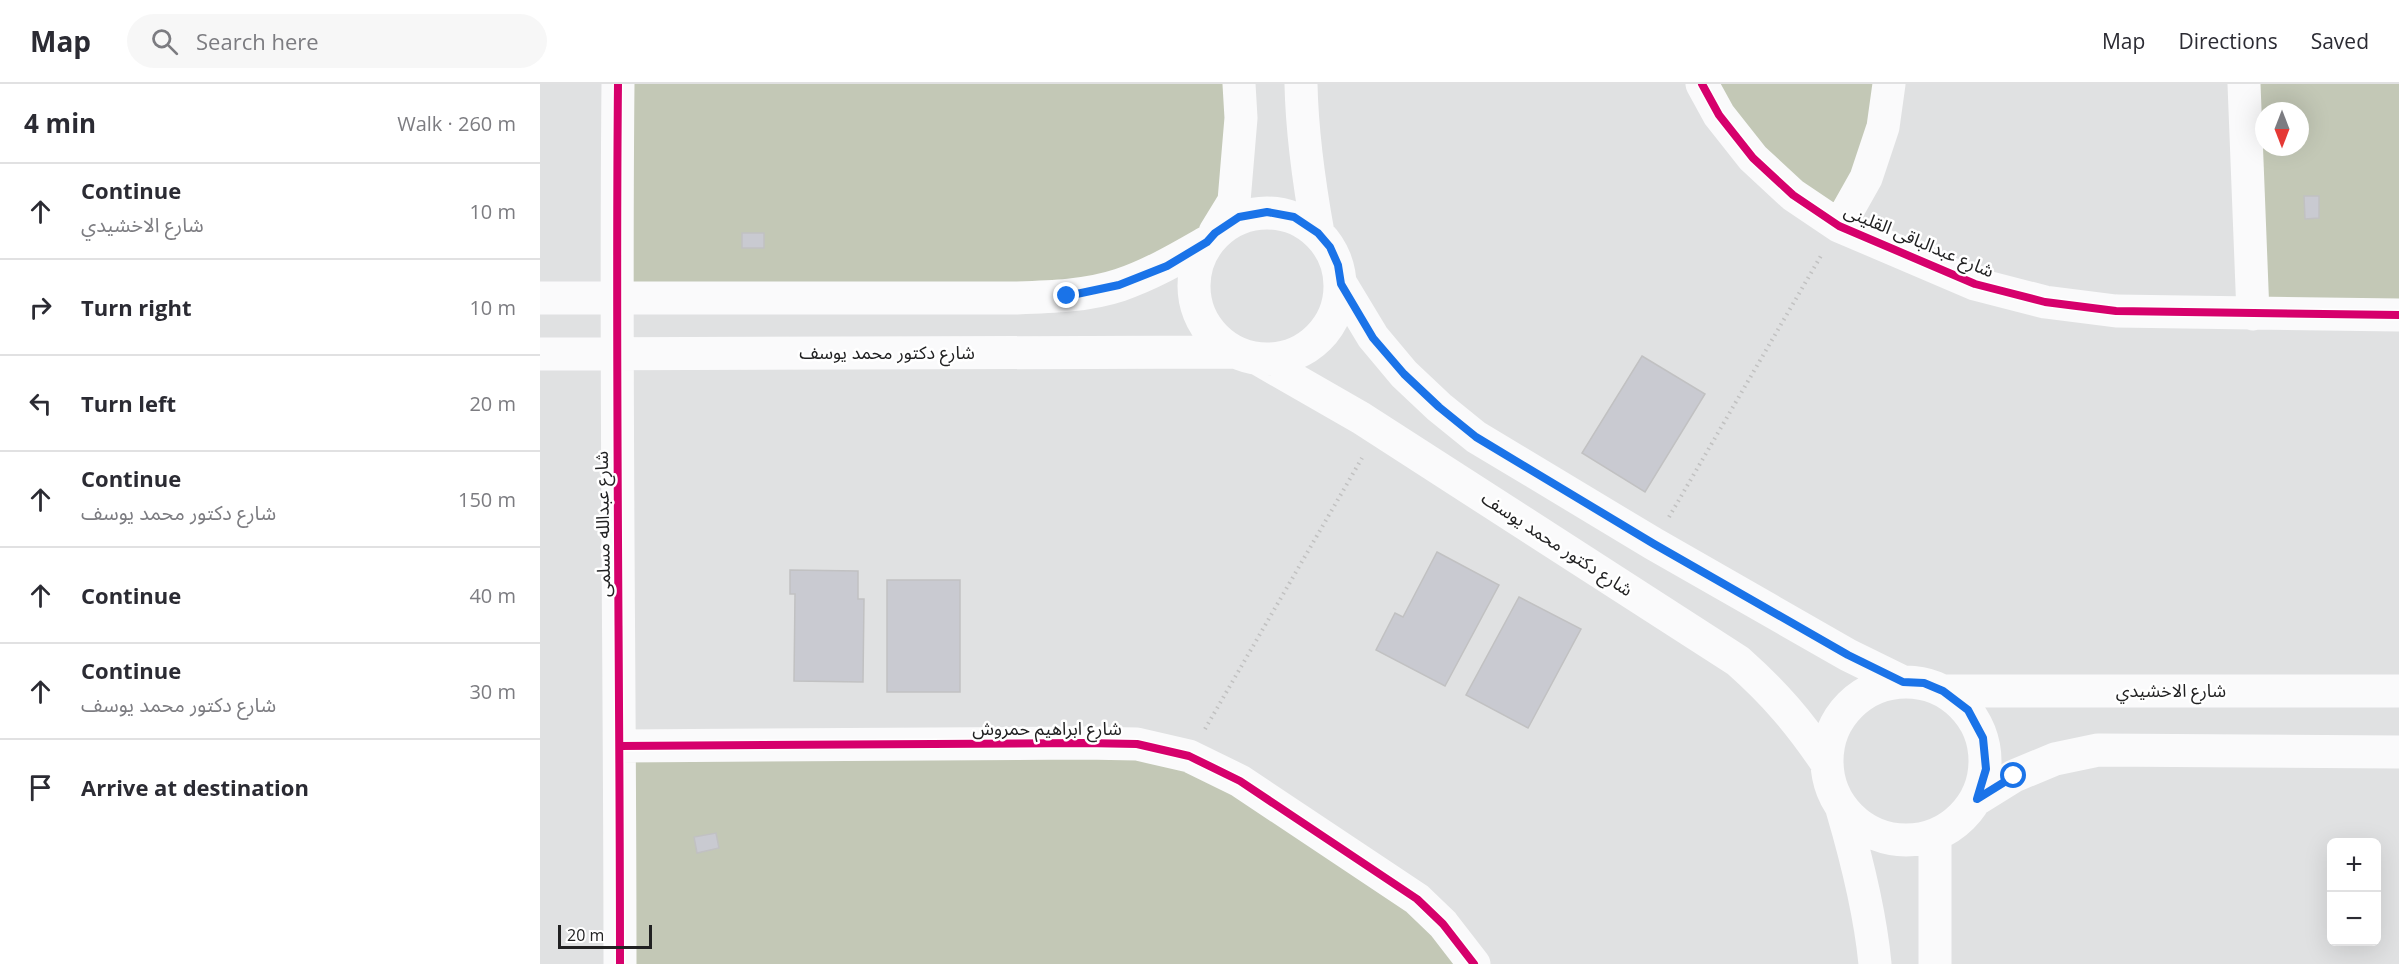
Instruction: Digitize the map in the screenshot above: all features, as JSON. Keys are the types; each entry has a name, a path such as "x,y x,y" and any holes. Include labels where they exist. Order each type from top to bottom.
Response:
{"street":[{"name":"شارع عبدالله مسلمى","path":"618,84 616,354 620,964"},
{"path":"540,298 1016,298 1067,296 1119,285 1167,266 1211,237 1239,217 1267,212 1294,217 1318,233 1330,247 1338,265 1341,284 1335,315 1317,340 1291,356 1246,356 1213,336 1198,315 1192,290 1196,264 1211,237 1234,201 1240,118 1239,84"},
{"path":"1301,84 1301,116 1308,180 1318,233"},
{"name":"شارع عبدالباقى القلينى","path":"1702,84 1719,115 1753,158 1793,195 1839,226 1975,284 2045,302 2116,311 2399,315"},
{"path":"1839,226 1866,178 1883,127 1889,84"},
{"path":"2244,84 2253,314"},
{"path":"1341,284 1373,338 1404,374 1476,437 1654,544 1848,655 1903,682"},
{"name":"شارع دكتور محمد يوسف","path":"540,354 1246,356 1379,429 1738,661 1772,691 1801,724 1826,762"},
{"path":"1875,964 1860,871 1842,809 1830,787 1826,762 1832,732 1848,707 1873,689 1903,682 1924,683 1943,691 1968,710 1983,738 1986,769 1977,799"},
{"name":"شارع الاخشيدي","path":"1943,691 2399,691"},
{"name":"شارع ابراهيم حمروش","path":"620,746 1084,743 1137,744 1189,756 1240,782 1417,899 1443,924 1474,964"},
{"path":"1842,809 1860,827 1884,838 1910,841 1935,836 1959,821 1977,799 2014,776 2055,759 2098,750 2399,752"},
{"path":"1935,836 1935,964"}],"path":[{"path":"1654,544 1839,226"},
{"path":"1189,756 1379,429"}],"green space":[{"path":"619,84 1239,84 1241,118 1207,242 1119,285 616,298"},
{"path":"1702,84 1887,84 1839,226"},
{"path":"2244,84 2399,84 2399,315 2253,314"},
{"path":"1137,744 1274,804 1474,964 620,964 620,746"}],"building":[{"path":"2304,196 2319,196 2319,218 2305,219"},
{"path":"742,233 764,233 764,248 742,248"},
{"path":"1642,356 1705,394 1645,492 1582,453"},
{"path":"1437,552 1499,585 1445,686 1376,650 1395,613 1403,617"},
{"path":"790,570 858,571 858,599 864,599 863,682 794,681 795,594 790,594"},
{"path":"887,580 960,580 960,692 887,692"},
{"path":"1519,597 1581,629 1528,728 1466,695"},
{"path":"716,833 719,848 697,853 694,837"}],"cycle path":[{"path":"618,84 620,964"},
{"path":"1702,84 1719,115 1753,158 1793,195 1839,226 1975,284 2045,302 2116,311 2399,315"},
{"path":"620,746 1084,743 1137,744 1189,756 1240,781 1417,899 1443,924 1474,964"}],"route":[{"path":"1067,296 1119,285 1167,266 1207,242 1215,233 1239,217 1267,212 1294,217 1318,233 1330,247 1338,265 1341,284 1373,338 1404,374 1476,437 1654,544 1848,655 1903,682 1924,683 1943,691 1968,710 1983,738 1986,769 1977,799 2014,776"}]}
